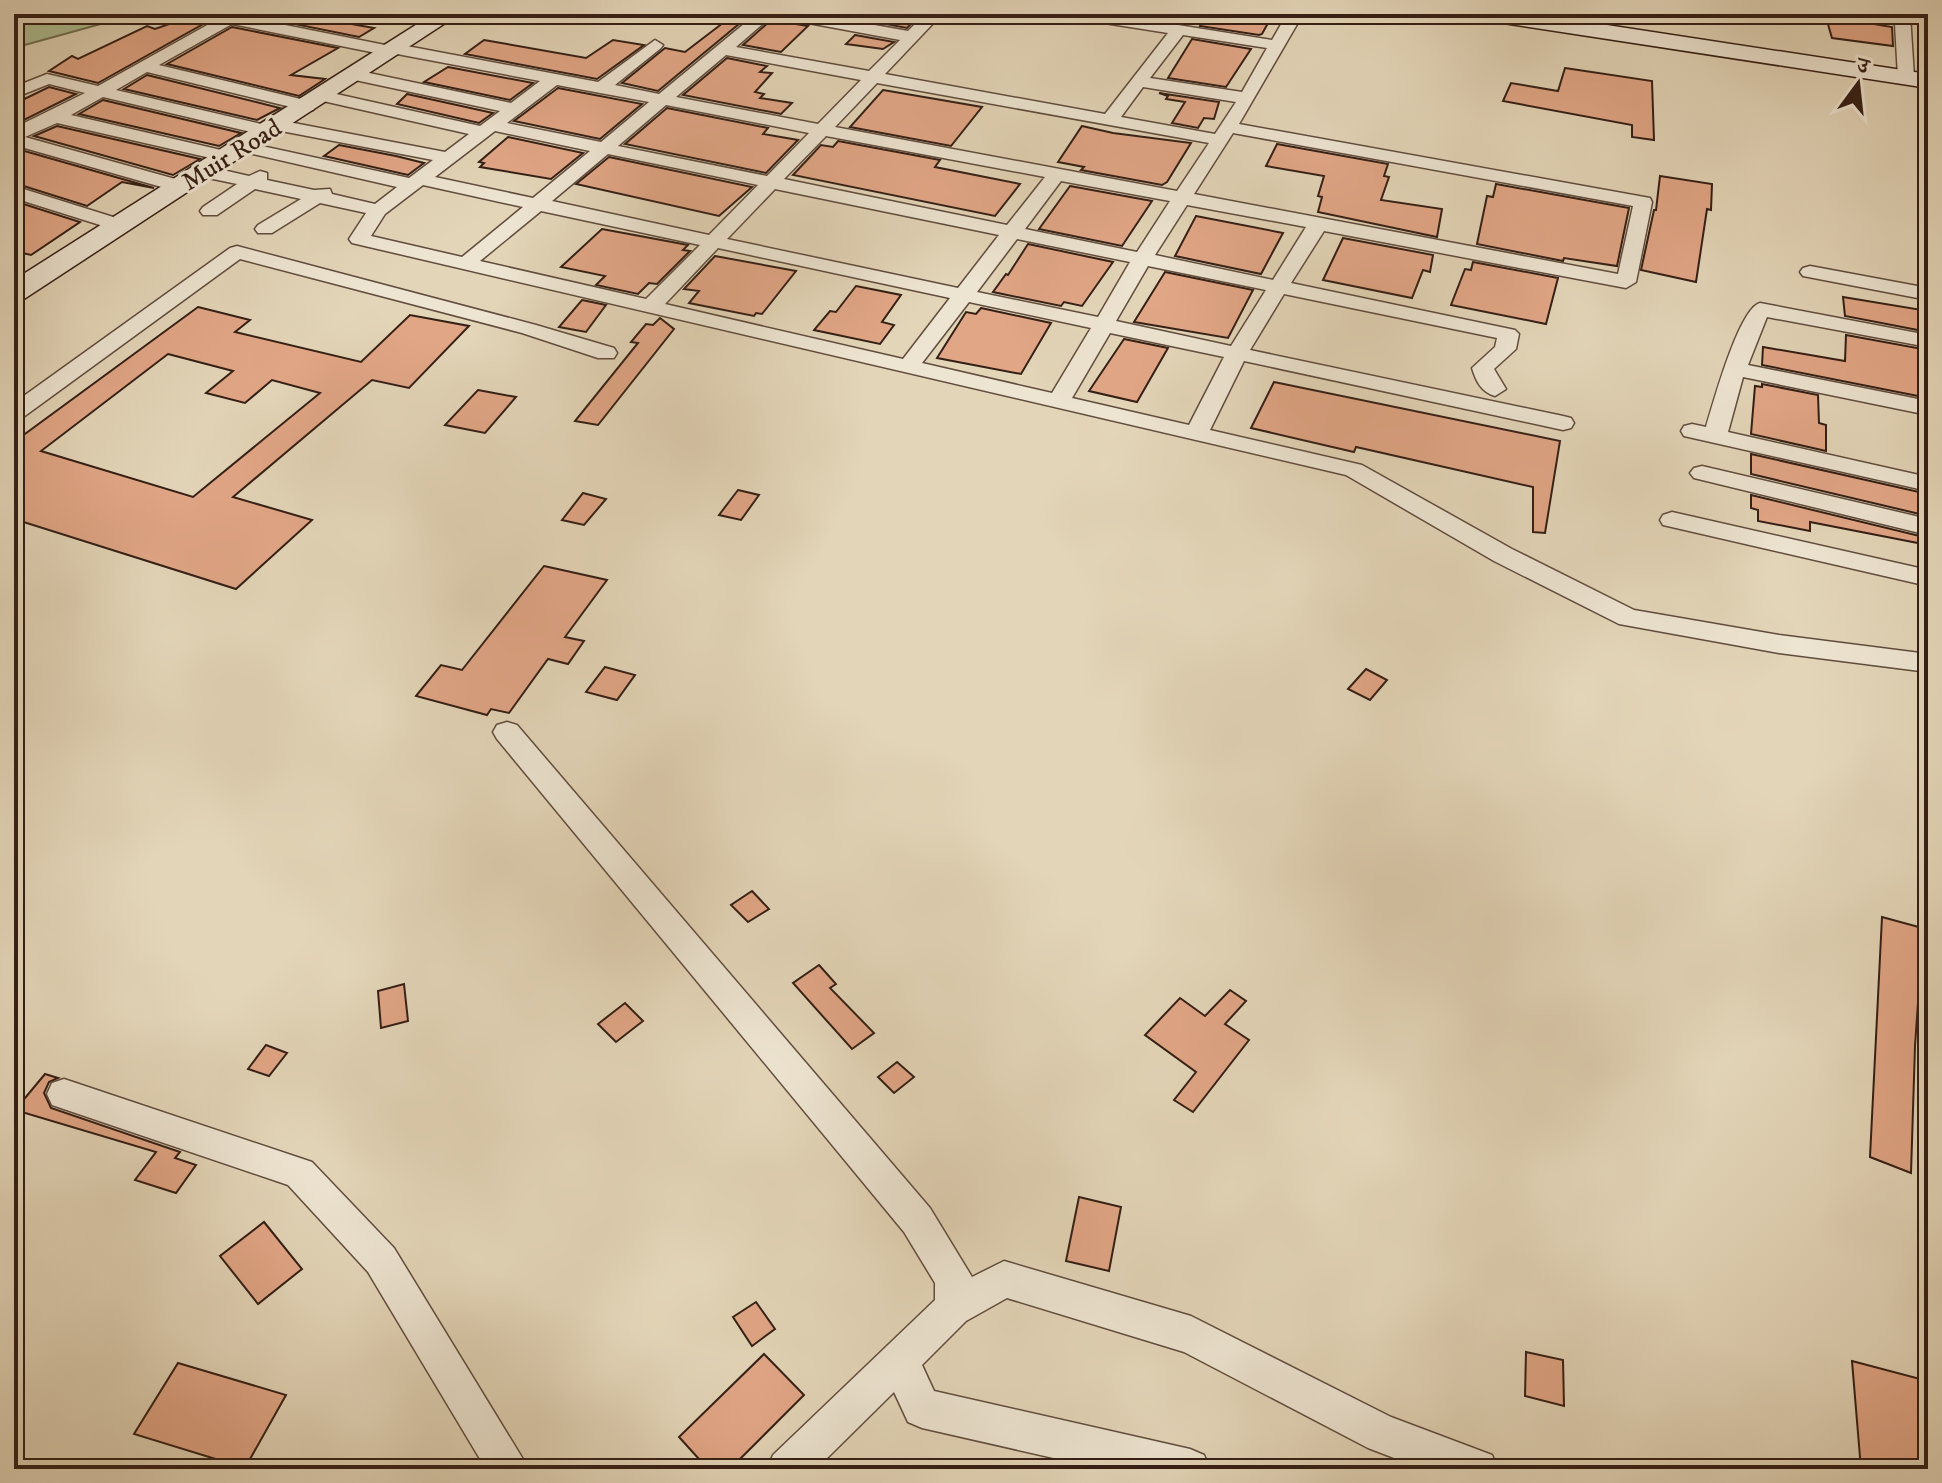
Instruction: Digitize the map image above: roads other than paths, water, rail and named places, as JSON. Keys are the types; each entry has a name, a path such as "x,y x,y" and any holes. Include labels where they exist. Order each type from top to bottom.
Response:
{"main road":[{"name":"Muir Road","path":"18,286 236,152 448,14"},
{"path":"1490,14 1917,79"}],"street":[{"path":"465,264 766,14"},
{"path":"787,14 912,37"},
{"path":"650,307 824,131 934,14"},
{"path":"1079,14 1276,45"},
{"path":"1058,402 1143,258 1247,98 1295,14"},
{"path":"1862,14 1902,17 1917,79"},
{"path":"14,137 103,91 234,16 393,50 1626,282 1643,202 1224,134 1109,120 723,50"},
{"path":"1109,120 1179,30"},
{"path":"601,88 655,45"},
{"path":"145,67 315,101 605,148 1143,258 1277,289 1508,334 1505,349 1483,368 1486,379 1495,389"},
{"path":"425,119 500,69"},
{"path":"355,75 514,109"},
{"path":"14,93 47,79 273,128 324,134 448,158"},
{"path":"554,79 378,210 359,239 1354,470 1564,588 1628,618 1779,644 1928,663"},
{"path":"1141,82 1247,98"},
{"path":"55,117 538,204 1563,423"},
{"path":"210,211 324,134"},
{"path":"14,137 190,178 252,182 378,210"},
{"path":"265,229 389,147"},
{"path":"908,367 1056,175"},
{"path":"14,192 119,225"},
{"path":"1196,434 1237,353 1318,224"},
{"path":"14,413 237,252 529,329 606,353"},
{"path":"1810,272 1928,294"},
{"path":"455,311 500,273"},
{"path":"1715,436 1735,369 1760,309 1928,341"},
{"path":"1735,369 1928,408"},
{"path":"1692,431 1928,484"},
{"path":"1702,473 1928,527"},
{"path":"1672,520 1928,578"},
{"path":"507,732 917,1220 954,1279 953,1308"},
{"path":"64,1094 300,1173 381,1260 509,1469"},
{"path":"787,1469 953,1308 1004,1279 1191,1335 1382,1434 1478,1469"},
{"path":"899,1360 922,1408 1190,1469"}]}
